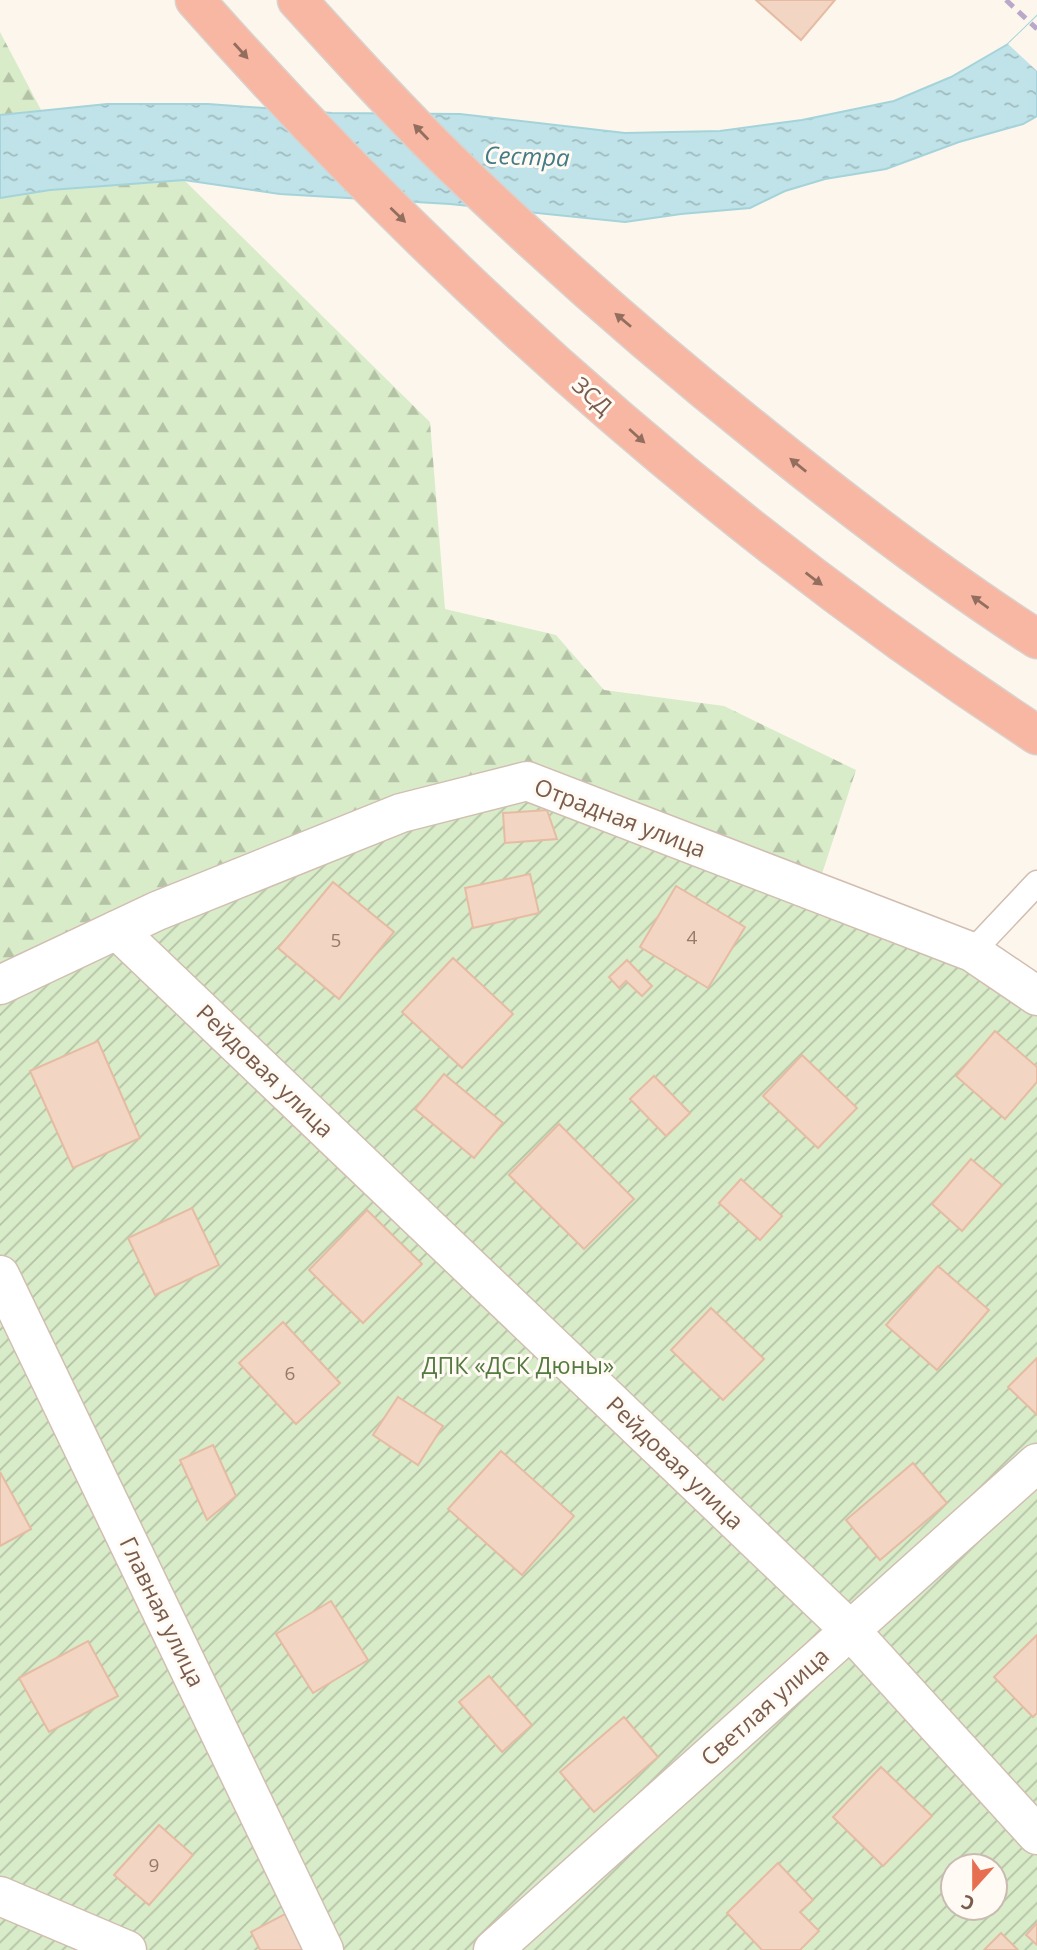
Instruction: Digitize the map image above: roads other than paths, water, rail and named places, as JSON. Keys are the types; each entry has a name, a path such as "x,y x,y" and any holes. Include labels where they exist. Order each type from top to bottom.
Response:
{"highway":[{"name":"ЗСД","path":"195,0 271,86 386,204 518,330 669,464 807,573 940,672 1037,735"},
{"path":"297,0 448,160 572,277 855,511 991,610 1037,639"}],"street":[{"name":"Отрадная улица","path":"0,985 157,911 401,813 527,781 972,953 1037,996"},
{"name":"Рейдовая улица","path":"117,930 850,1630 1037,1835"},
{"name":"Главная улица","path":"0,1275 324,1950"},
{"name":"Светлая улица","path":"493,1950 1037,1463"},
{"path":"0,1896 127,1950"}],"lane":[{"path":"972,953 1037,883"}],"water":[{"name":"Сестра","path":"1037,16 1037,116 1023,124 959,142 886,169 825,179 785,191 750,208 625,222 450,204 280,194 184,180 50,190 0,198 0,115 107,104 208,104 332,113 460,114 625,133 720,131 802,120 894,101 951,77 1008,44"}],"railway":[{"path":"1006,0 1037,29"}],"park label":[{"name":"ДПК «ДСК Дюны»","path":"518,1366"}]}
